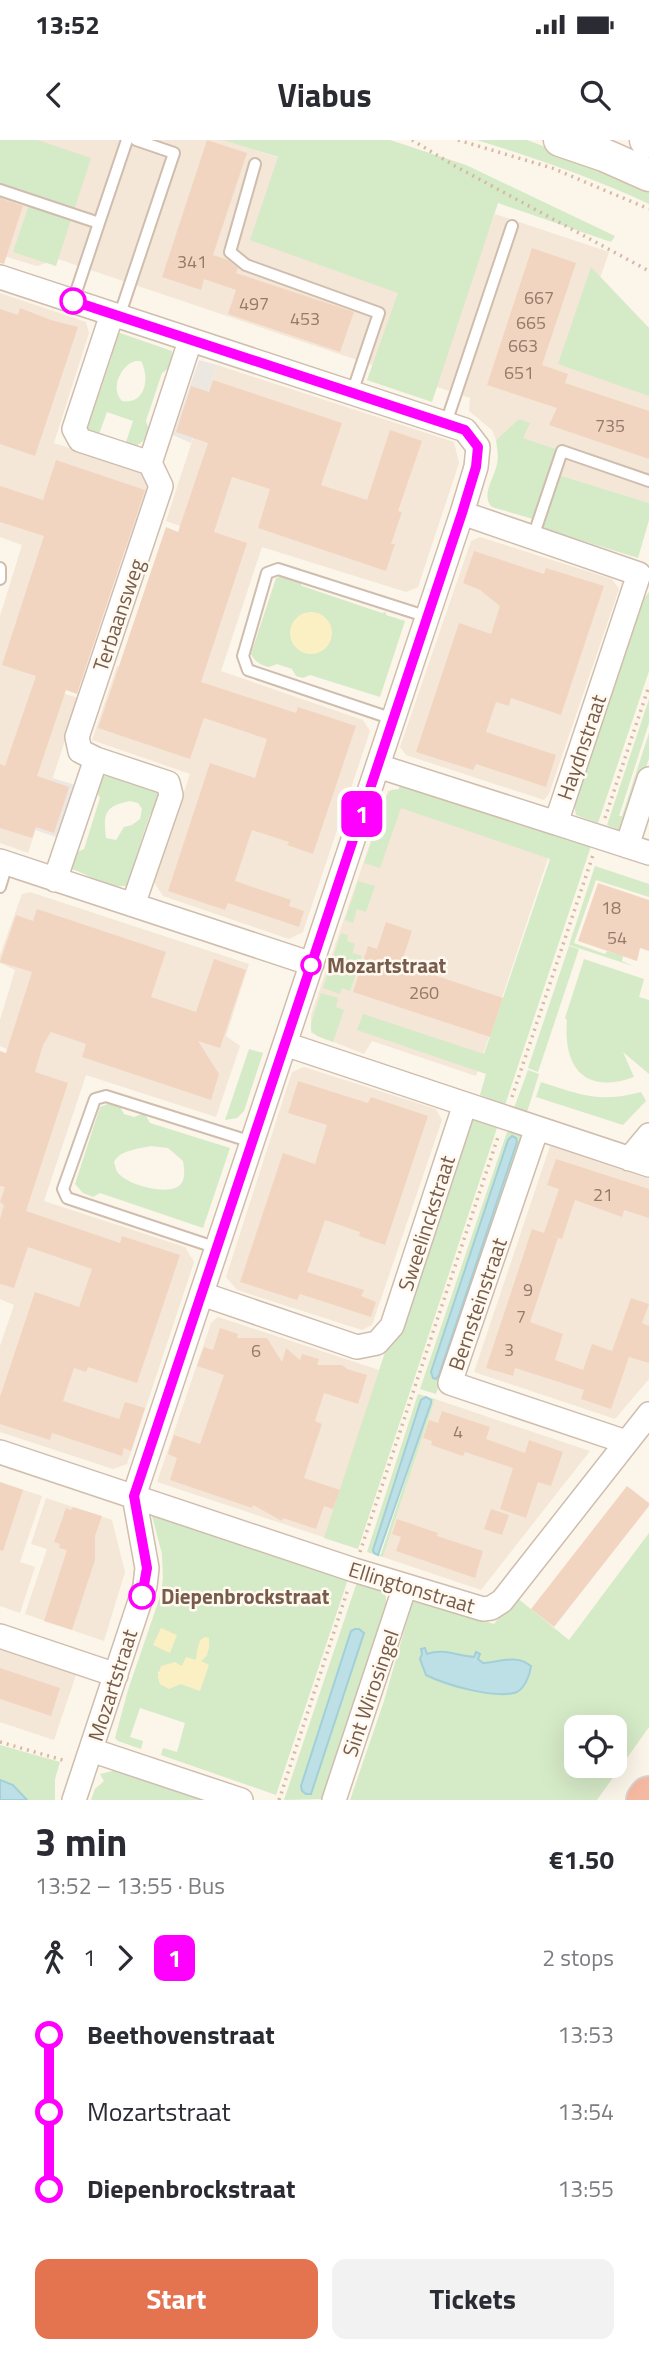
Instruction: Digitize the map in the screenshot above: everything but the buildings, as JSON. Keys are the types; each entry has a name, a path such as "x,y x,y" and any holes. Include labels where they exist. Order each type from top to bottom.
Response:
{"main road":[{"path":"560,140 604,155 649,175"}],"street":[{"path":"0,277 446,423"},
{"path":"115,316 74,429 80,440 150,463 190,341"},
{"name":"Mozartstraat","path":"74,1800 145,1587 147,1568 134,1496 476,467 478,447 465,430 446,423"},
{"name":"Terbaansweg","path":"96,759 80,751 77,737 161,486 150,463"},
{"name":"Haydnstraat","path":"377,766 556,823 644,575 462,513"},
{"path":"55,880 96,759 168,783 171,795 133,905"},
{"path":"556,823 638,850 649,779"},
{"path":"4,863 312,964"},
{"path":"285,1044 639,1162 649,1135"},
{"name":"Sweelinckstraat","path":"202,1294 357,1347 377,1343 392,1326 465,1104"},
{"name":"Bernsteinstraat","path":"537,1128 450,1383 626,1442"},
{"name":"Ellingtonstraat","path":"0,1452 405,1587 476,1608 491,1608 497,1606 649,1414"},
{"name":"Sint Wirosingel","path":"334,1800 405,1587"},
{"path":"0,1636 116,1675"},
{"path":"88,1758 242,1800"}],"lane":[{"path":"73,301 127,140"},
{"path":"115,316 174,153 136,140"},
{"path":"255,164 230,252 246,265 379,313 352,393"},
{"path":"0,190 99,223"},
{"path":"446,423 512,226"},
{"path":"533,537 562,451 649,481"},
{"path":"0,568 0,579"},
{"path":"393,719 248,670 243,656 267,573 278,569 428,617"},
{"path":"0,887 4,863"},
{"path":"217,1248 67,1198 63,1189 95,1099 106,1096 252,1142"}],"path":[{"path":"412,140 649,271"},
{"path":"458,140 552,168 649,209"},
{"path":"279,1800 649,686"},
{"path":"0,1742 88,1758"}],"shaded area":[{"path":"0,140 226,140 489,230 495,214 609,252 574,354 649,381 649,503 559,475 554,457 556,449 522,438 529,423 519,419 496,440 492,430 469,411 470,398 58,259 37,266 0,255"},
{"path":"0,293 86,322 89,333 54,443 154,476 129,550 109,545 58,692 79,698 28,853 0,843 0,616 22,545 0,537"},
{"path":"199,360 217,365 191,443 173,435"},
{"path":"217,365 454,442 459,463 418,587 406,592 262,547 221,671 363,720 370,731 303,932 289,939 163,896 154,882 190,774 92,740 117,666 136,673 185,528 166,521"},
{"path":"480,537 612,579 619,589 549,794 544,800 406,755 400,747 471,541"},
{"path":"52,778 79,786 62,839 35,830"},
{"path":"402,789 556,834 476,1076 372,1041 364,1054 311,1033 311,1015 388,791"},
{"path":"30,892 249,964 226,1036 240,1046 216,1117 86,1075 44,1201 185,1247 194,1262 127,1464 113,1469 0,1432 0,1346 14,1305 0,1299 0,1090 13,1052 0,1046 0,1020 15,970 0,963 0,955 22,894"},
{"path":"304,1067 436,1109 442,1120 372,1325 362,1330 237,1290 226,1277 292,1072"},
{"path":"550,1146 649,1179 649,1379 615,1419 474,1372"},
{"path":"218,1317 379,1370 326,1538 157,1482 211,1323"},
{"path":"435,1399 590,1451 481,1590 383,1557"},
{"path":"0,1482 42,1496 20,1562 35,1567 20,1613 0,1606"},
{"path":"46,1498 112,1520 125,1572 104,1641 25,1614 47,1549 31,1544"},
{"path":"0,1650 76,1675 54,1740 0,1722"}],"green space":[{"path":"0,140 37,140 91,158 56,266 13,252 32,196 0,185"},
{"path":"223,140 390,140 466,165 615,236 611,242 498,203 432,402 367,380 398,293 250,240 278,157"},
{"path":"477,140 527,140 649,186 649,204 564,169"},
{"path":"591,267 649,328 649,396 558,364"},
{"path":"117,332 172,351 170,367 162,373 146,421 149,430 143,441 137,445 125,445 133,421 107,412 98,437 87,426 87,414 95,406 112,356 109,348","holes":["141,361 145,375 144,388 136,399 122,401 118,396 118,378 130,364"]},
{"path":"519,419 530,423 523,438 556,449 533,519 492,507 487,497 498,461 496,440"},
{"path":"559,475 649,503 649,520 638,558 542,528"},
{"path":"284,575 297,578 302,586 382,613 386,612 386,615 405,621 380,697 310,675 303,678 296,676 292,669 277,664 269,667 254,659 251,654 276,578"},
{"path":"649,592 649,671 598,823 576,815 574,805 641,602"},
{"path":"649,699 649,723 619,816 622,816 649,733 649,758 629,821 620,830 607,825"},
{"path":"110,772 159,791 161,797 158,809 150,814 134,863 137,870 132,887 109,885 71,869 75,853 84,849 100,798 95,789 98,780","holes":["130,801 138,803 142,809 140,819 124,827 116,840 106,838 107,812 115,805"]},
{"path":"400,782 592,843 505,1105 480,1095 486,1074 357,1030 363,1014 484,1054 550,859 401,808 380,868 364,863 387,795 391,790 399,789"},
{"path":"595,866 649,884 649,897 596,880 574,943 605,954 607,951 623,956 622,961 633,966 569,945"},
{"path":"358,881 375,886 366,912 357,909 353,923 345,920"},
{"path":"341,933 348,935 347,941 355,944 351,958 353,953 362,956 350,991 342,988 340,994 323,988"},
{"path":"569,946 579,949 538,1072 528,1068"},
{"path":"584,959 644,979 639,997 649,1000 649,1074 623,1052 634,1077 617,1082 590,1079 580,1073 573,1063 565,1018"},
{"path":"321,993 338,998 336,1007 344,1010 333,1042 317,1036 311,1030"},
{"path":"249,1049 263,1053 244,1111 237,1118 225,1120"},
{"path":"528,1070 539,1074 527,1112 514,1108"},
{"path":"541,1082 590,1096 613,1097 641,1092 646,1101 623,1125 536,1097"},
{"path":"108,1104 120,1107 124,1114 134,1117 142,1114 150,1123 230,1148 203,1228 100,1193 93,1197 83,1193 75,1184 100,1107","holes":["151,1146 168,1148 183,1161 184,1178 176,1188 149,1188 130,1182 117,1171 114,1162 125,1152"]},
{"path":"471,1117 498,1125 358,1549 324,1538 386,1349 399,1331"},
{"path":"508,1129 522,1133 522,1140 436,1394 420,1389","holes":["513,1136 517,1142 436,1379 431,1372 508,1140"]},
{"path":"418,1394 435,1399 383,1557 367,1552","holes":["421,1400 431,1403 381,1554 378,1555 373,1550"]},
{"path":"156,1515 348,1579 276,1795 161,1755 163,1748 177,1752 185,1723 140,1708 130,1737 143,1741 141,1749 115,1738 128,1690 161,1594 162,1554 152,1516","holes":["208,1654 200,1662 200,1690 181,1684 160,1684 158,1672 182,1666"]},
{"path":"649,1533 649,1727 627,1758 627,1715 564,1715 564,1778 613,1778 597,1800 350,1800 384,1701 413,1600 494,1624 516,1597 569,1640"},
{"path":"357,1582 381,1588 386,1597 386,1606 322,1799 284,1800","holes":["355,1629 302,1791 301,1786 351,1631"]},
{"path":"0,1745 60,1762 55,1779 55,1800 27,1800 13,1785 0,1780"},
{"path":"121,1769 218,1800 91,1800 95,1789 104,1781 100,1774"}],"sand":[{"path":"311,612 326,618 332,633 326,648 311,654 296,648 290,633 296,618"},
{"path":"161,1628 177,1635 170,1653 153,1645"},
{"path":"209,1638 209,1649 201,1661 209,1665 200,1691 181,1684 169,1689 160,1684 158,1677 161,1666 175,1662 182,1666 186,1657 196,1660 200,1640"}],"water":[{"path":"512,1136 517,1142 436,1379 431,1372 508,1140"},
{"path":"426,1397 431,1403 378,1555 373,1550 421,1400"},
{"path":"355,1629 364,1633 311,1794 306,1794 301,1786 351,1631"},
{"path":"425,1648 427,1654 445,1652 474,1657 476,1652 480,1654 478,1659 483,1663 520,1660 531,1666 524,1686 518,1692 494,1694 469,1690 426,1675 420,1659 421,1649"},
{"path":"0,1780 13,1785 27,1800 0,1800"}],"bus line":[{"name":"1","path":"73,301 465,430 478,447 476,467 462,513 134,1496 147,1568 142,1596"}],"place":[{"name":"Mozartstraat","path":"311,965"},
{"name":"Diepenbrockstraat","path":"142,1596"}]}
